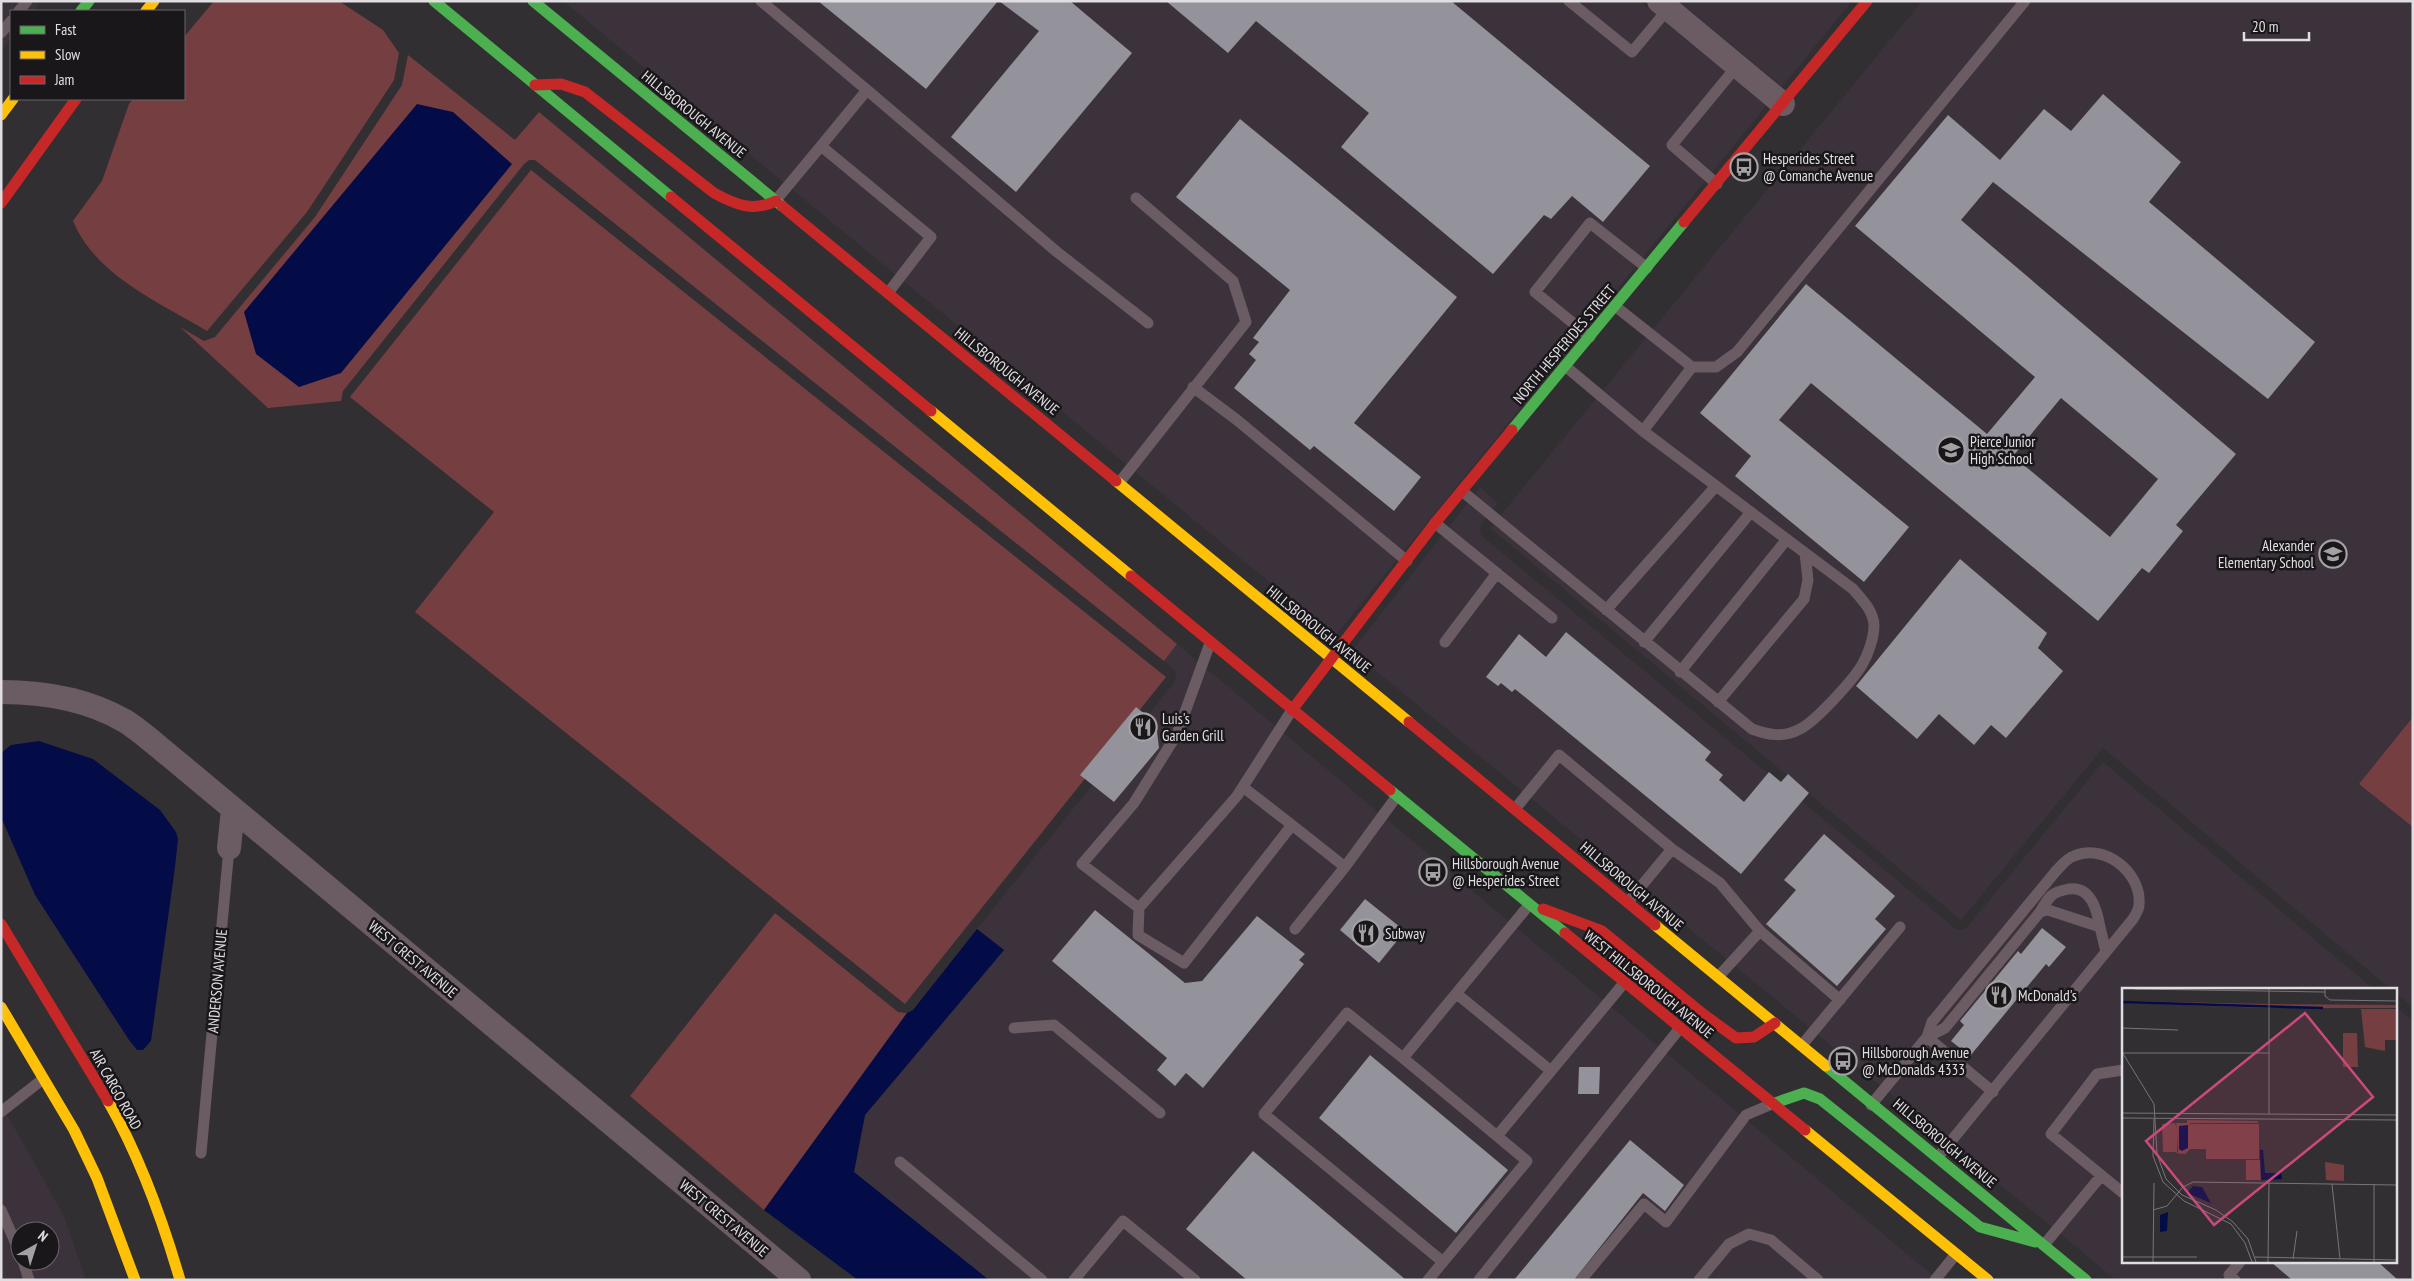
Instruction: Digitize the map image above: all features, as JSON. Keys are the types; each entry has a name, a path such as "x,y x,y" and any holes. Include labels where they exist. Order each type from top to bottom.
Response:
{"main road":[{"path":"434,1 1292,710"},
{"name":"HILLSBOROUGH AVENUE","path":"533,1 1775,1023 1802,1046 1864,1115 1938,1157 2086,1280"},
{"name":"NORTH HESPERIDES STREET","path":"1292,710 1436,523 1867,1"},
{"path":"535,85 559,82 570,84 584,92 714,193 730,202 742,207 757,209 776,201"},
{"path":"1,115 12,100"},
{"path":"1,203 75,100"},
{"name":"WEST HILLSBOROUGH AVENUE","path":"1292,710 1988,1280"},
{"path":"1529,905 1569,917 1602,931 1703,1014 1736,1038 1754,1037 1775,1023"},
{"name":"AIR CARGO ROAD","path":"1,924 115,1114 135,1154 165,1230 180,1280"},
{"path":"1,1007 74,1130 97,1178 135,1280"},
{"path":"1772,1104 1804,1093 1864,1115 1980,1227 2044,1245"}],"street":[{"path":"1664,5 1783,104"},
{"name":"WEST CREST AVENUE","path":"1,692 26,692 69,699 125,721 799,1280"},
{"name":"ANDERSON AVENUE","path":"229,848 233,809"}],"lane":[{"path":"761,1 1057,252 1148,323"},
{"path":"1570,1 1632,52 1664,5"},
{"path":"1615,306 1692,367 1716,367 1737,352 2025,1"},
{"path":"1,33 10,21"},
{"path":"1717,184 1672,145 1737,66"},
{"path":"776,201 867,90"},
{"path":"821,146 931,237 888,292"},
{"path":"1119,483 1246,322 1233,281 1136,198"},
{"path":"1590,337 1535,292 1590,223 1647,268"},
{"path":"1462,491 1680,672 1752,729 1767,735 1782,735 1800,729 1816,717 1860,668 1869,652 1874,625 1869,608 1853,589 1643,430 1566,366"},
{"path":"1643,430 1692,367"},
{"path":"1193,387 1237,420 1407,561"},
{"path":"1606,610 1716,486"},
{"path":"1644,642 1751,512"},
{"path":"1436,523 1552,618"},
{"path":"1680,672 1787,539"},
{"path":"1718,702 1804,599 1808,580 1805,553"},
{"path":"1445,642 1497,573"},
{"path":"1138,908 1082,864 1134,803 1177,734 1210,643"},
{"path":"1292,710 1243,786 1138,908 1138,935 1184,963 1292,825"},
{"path":"1515,809 1559,756 1672,849 1720,883 1760,931 1840,1000"},
{"path":"1243,786 1345,867"},
{"path":"1295,929 1345,867 1397,796"},
{"name":"ANDERSON AVENUE","path":"201,1154 229,848"},
{"path":"1628,902 1672,849"},
{"path":"1864,1115 1927,1037 1932,1022 2056,871 2071,856 2095,852 2114,859 2127,871 2138,888 2139,907 2133,919 1938,1157"},
{"path":"1927,1037 1945,1028 2040,912 2051,895 2060,890 2074,888 2081,890 2089,896 2096,908 2106,952"},
{"path":"1403,1058 1529,905"},
{"path":"2040,912 2048,910 2100,927"},
{"path":"1802,1046 1900,928"},
{"path":"1718,977 1760,931"},
{"path":"1497,1136 1624,982"},
{"path":"1457,994 1551,1071"},
{"path":"1428,1280 1443,1262 1527,1161 1347,1013 1264,1114 1443,1262"},
{"path":"1014,1028 1054,1025 1160,1113"},
{"path":"1479,1280 1680,1028"},
{"path":"1927,1037 1993,1092"},
{"path":"2122,1070 2097,1074 2051,1134 2122,1192"},
{"path":"1,1112 44,1079"},
{"path":"1581,1280 1644,1204 1666,1222 1746,1115 1772,1104"},
{"path":"900,1162 1042,1280"},
{"path":"2044,1245 2100,1176"},
{"path":"1,1210 10,1230"},
{"path":"1074,1280 1122,1221 1194,1280"},
{"path":"1699,1280 1729,1244 1749,1234 1771,1240 1818,1280"},
{"path":"1935,1280 1956,1254"},
{"path":"2235,1280 2229,1275 2238,1264"}],"shaded area":[{"path":"1,1 41,1 34,10 10,10 10,40 1,51"},
{"path":"214,1 339,1 383,30 399,53 394,80 307,212 207,331 150,298 113,272 83,240 73,221 102,181 129,104 132,100 185,100 185,36"},
{"path":"563,1 1640,1 1766,106 1335,636"},
{"path":"1679,1 1852,1 1782,87"},
{"name":"Pierce Junior High School","path":"1922,1 2413,1 2413,1007 2396,993 2396,988 2390,988 2103,748 1961,920 1490,528"},
{"path":"408,55 515,140 539,112 1177,644 1164,661 535,160 529,160 524,164 343,391 341,401 268,408 180,327 204,341 215,337 315,217 402,85"},
{"path":"417,104 453,112 512,164 341,373 299,387 256,354 244,312"},
{"path":"531,170 1166,677 905,1004 415,612 494,512 350,397"},
{"path":"1480,487 1498,503 1481,525 1480,532 1483,537 1957,930 1963,930 1968,926 2103,762 2373,988 2122,988 2122,1264 2396,1264 2396,1007 2413,1021 2413,1280 2116,1280 1352,651"},
{"path":"1177,644 1938,1280 989,1280 854,1173 865,1115 1004,950 977,929 1174,683 1175,671 1164,661"},
{"path":"2413,717 2413,827 2359,784"},
{"path":"39,741 93,759 160,810 176,832 178,839 175,867 151,1041 143,1050 137,1050 129,1040 35,895 1,817 1,753 11,745"},
{"path":"775,913 898,1012 907,1013 764,1210 630,1096"},
{"path":"977,929 1004,950 865,1115 854,1172 989,1280 858,1280 764,1210 907,1013 913,1010"},
{"path":"1,1104 64,1216 86,1280 1,1280"}],"building":[{"path":"818,1 998,1 926,89"},
{"path":"999,1 1070,1 1132,53 1016,192 951,137 1039,31"},
{"path":"1166,1 1451,1 1650,166 1603,222 1572,196 1551,219 1544,215 1493,274 1341,147 1369,113 1256,21 1228,53"},
{"path":"2103,94 2181,162 2149,202 2315,342 2268,399 1993,182 1961,220 2236,454 2176,525 2183,531 2149,573 2142,568 2098,621 1811,383 1779,420 1909,527 1864,582 1735,476 1751,456 1700,413 1806,284 1987,434 2035,377 1855,226 1948,115 2000,160 2044,109 2071,131","holes":["2061,398 2158,479 2110,537 2013,456"]},
{"path":"1240,119 1457,297 1354,423 1421,477 1394,511 1314,446 1310,450 1234,388 1256,360 1249,354 1259,342 1253,338 1290,290 1176,197"},
{"path":"1960,559 2047,633 2038,648 2063,671 2006,738 1991,725 1974,745 1939,714 1917,739 1856,686"},
{"path":"1566,632 1711,752 1705,760 1723,775 1719,780 1744,802 1769,772 1781,782 1788,774 1809,793 1741,874 1515,689 1512,692 1501,683 1498,686 1486,677 1519,634 1546,657"},
{"path":"1136,707 1156,723 1159,748 1114,802 1080,775"},
{"path":"1824,834 1895,896 1875,919 1886,929 1837,986 1766,924 1796,890 1784,880"},
{"path":"1365,899 1405,931 1379,963 1340,930"},
{"path":"1095,910 1185,983 1202,981 1257,916 1305,954 1299,960 1304,964 1203,1088 1186,1073 1175,1086 1157,1070 1167,1058 1052,961"},
{"name":"McDonald's","path":"2042,928 2066,947 2049,967 2046,964 1970,1056 1951,1041 1964,1025 1960,1021 2018,951 2021,954"},
{"path":"1370,1055 1508,1170 1456,1233 1319,1118"},
{"path":"1579,1067 1600,1067 1599,1094 1578,1094"},
{"path":"1630,1140 1684,1185 1665,1211 1643,1193 1574,1280 1514,1280"},
{"path":"1253,1151 1406,1280 1247,1280 1186,1229"},
{"path":"2273,1264 2380,1264 2398,1280 2292,1280"}],"traffic: fast":[{"path":"82,10 89,1"},
{"path":"434,1 671,197"},
{"path":"533,1 782,206"},
{"path":"1512,430 1684,222"},
{"path":"1390,790 1565,933"},
{"path":"1826,1066 2086,1280"},
{"path":"1772,1104 1804,1093 1820,1099 1980,1227 2035,1242"}],"traffic: slow":[{"path":"147,10 154,1"},
{"path":"1,115 12,100"},
{"path":"931,411 1131,576"},
{"path":"1116,481 1409,722"},
{"path":"1655,925 1826,1066"},
{"path":"1,1007 74,1130 97,1178 135,1280"},
{"path":"108,1101 120,1122 149,1188 180,1280"},
{"path":"1805,1130 1988,1280"}],"traffic: jam":[{"path":"1684,222 1867,1"},
{"path":"535,85 561,84 585,92 714,193 722,197 745,206 760,206 776,201"},
{"path":"1,203 75,100"},
{"path":"671,197 931,411"},
{"path":"782,206 1116,481"},
{"path":"1292,710 1435,523 1512,430"},
{"path":"1131,576 1390,790"},
{"path":"1409,722 1655,925"},
{"path":"1543,909 1602,931 1703,1014 1736,1038 1754,1037 1775,1023"},
{"path":"1,924 108,1101"},
{"path":"1565,933 1805,1130"}],"place":[{"name":"Hesperides Street @ Comanche Avenue","path":"1744,167"},
{"name":"Pierce Junior High School","path":"1951,450"},
{"name":"Alexander Elementary School","path":"2333,554"},
{"name":"Luis's Garden Grill","path":"1143,727"},
{"name":"Hillsborough Avenue @ Hesperides Street","path":"1433,872"},
{"name":"Subway","path":"1366,933"},
{"name":"McDonald's","path":"1999,995"},
{"name":"Hillsborough Avenue @ McDonalds 4333","path":"1843,1061"}]}
